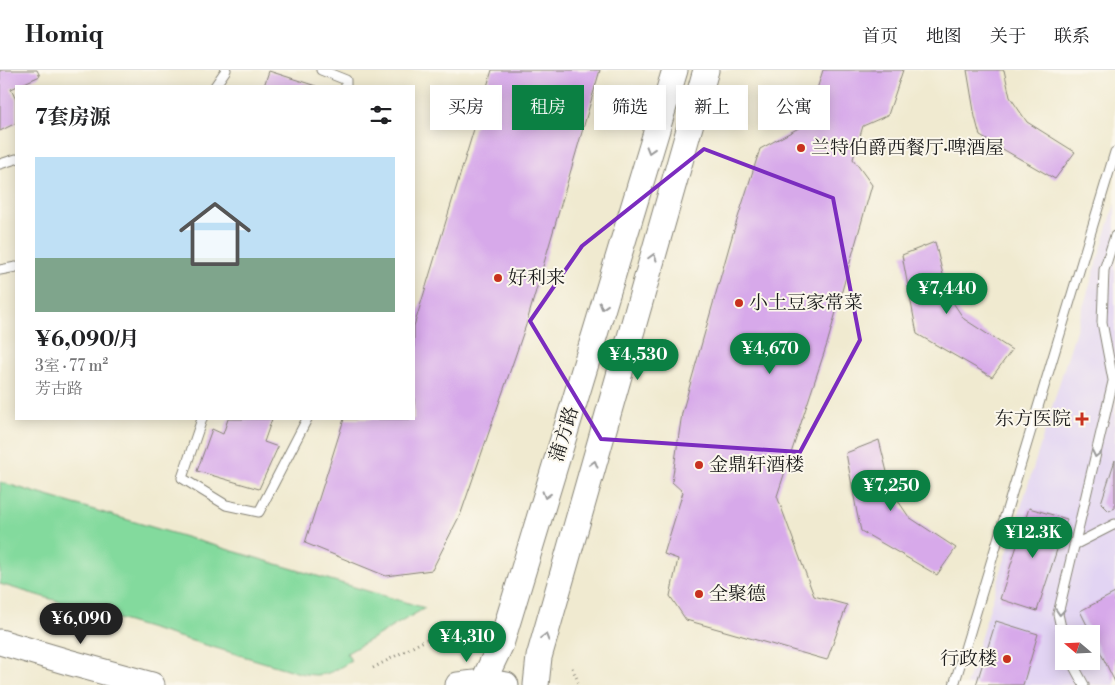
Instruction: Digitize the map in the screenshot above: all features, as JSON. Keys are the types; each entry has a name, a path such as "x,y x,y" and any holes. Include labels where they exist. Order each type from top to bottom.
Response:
{"street":[{"name":"蒲方路","path":"495,684 501,644 674,70"},
{"name":"蒲方路","path":"536,685 539,657 706,70"},
{"path":"0,642 152,685"},
{"path":"458,685 471,683 495,684"}],"lane":[{"path":"215,85 226,70"},
{"path":"321,70 346,80 346,85"},
{"path":"954,685 1115,152"},
{"path":"0,164 15,159"},
{"path":"1060,625 1058,614 1114,376 1102,322 1104,270 1115,236"},
{"path":"0,270 15,267"},
{"path":"202,420 182,478 226,506 259,512 306,420"},
{"path":"1074,545 1115,524"},
{"path":"1076,670 1084,685"}],"path":[{"path":"373,668 450,627"},
{"path":"572,668 580,685"}],"highlighted area":[{"path":"704,149 833,198 860,340 800,452 601,439 530,321 582,246"}],"shaded area":[{"name":"东方医院","path":"1115,204 1115,685 966,685"}],"green space":[{"path":"0,482 425,608 347,653 351,661 338,669 322,675 300,673 0,584"}],"building":[{"path":"0,70 37,70 40,76 20,85 15,85 15,87 11,89 15,98 15,124 0,131"},
{"path":"492,70 600,70 596,85 594,85 584,125 584,85 512,85 512,130 583,130 526,325 461,513 432,570 386,576 305,543 344,420 415,420 415,323 474,130 502,130 502,85 487,85"},
{"path":"823,70 903,70 888,115 863,126 853,159 872,185 827,344 777,496 814,596 847,605 827,660 686,620 670,596 678,559 664,554 683,492 672,482 682,413 733,233 760,149 795,130 830,130 830,85 818,85"},
{"path":"967,70 1004,70 1010,97 1027,122 1075,152 1055,179 980,136"},
{"path":"269,71 313,85 264,85"},
{"path":"935,242 948,295 964,319 1012,350 992,377 917,334 902,255"},
{"path":"228,420 272,420 264,442 278,447 259,489 197,471 212,429 223,434"},
{"path":"879,440 892,492 909,517 956,548 937,575 861,531 846,453"},
{"path":"1115,460 1115,508 1109,511 1101,503"},
{"path":"1029,508 1067,519 1037,611 1000,599"},
{"path":"1115,593 1115,682 1100,652 1100,625 1087,625 1080,611"},
{"name":"行政楼","path":"996,621 1038,634 1023,685 976,685"}],"place":[{"name":"兰特伯爵西餐厅·啤酒屋","path":"801,148"},
{"name":"好利来","path":"498,278"},
{"name":"小土豆家常菜","path":"739,303"},
{"name":"东方医院","path":"1082,419"},
{"name":"金鼎轩酒楼","path":"699,465"},
{"name":"全聚德","path":"699,594"},
{"name":"行政楼","path":"1007,659"}]}
